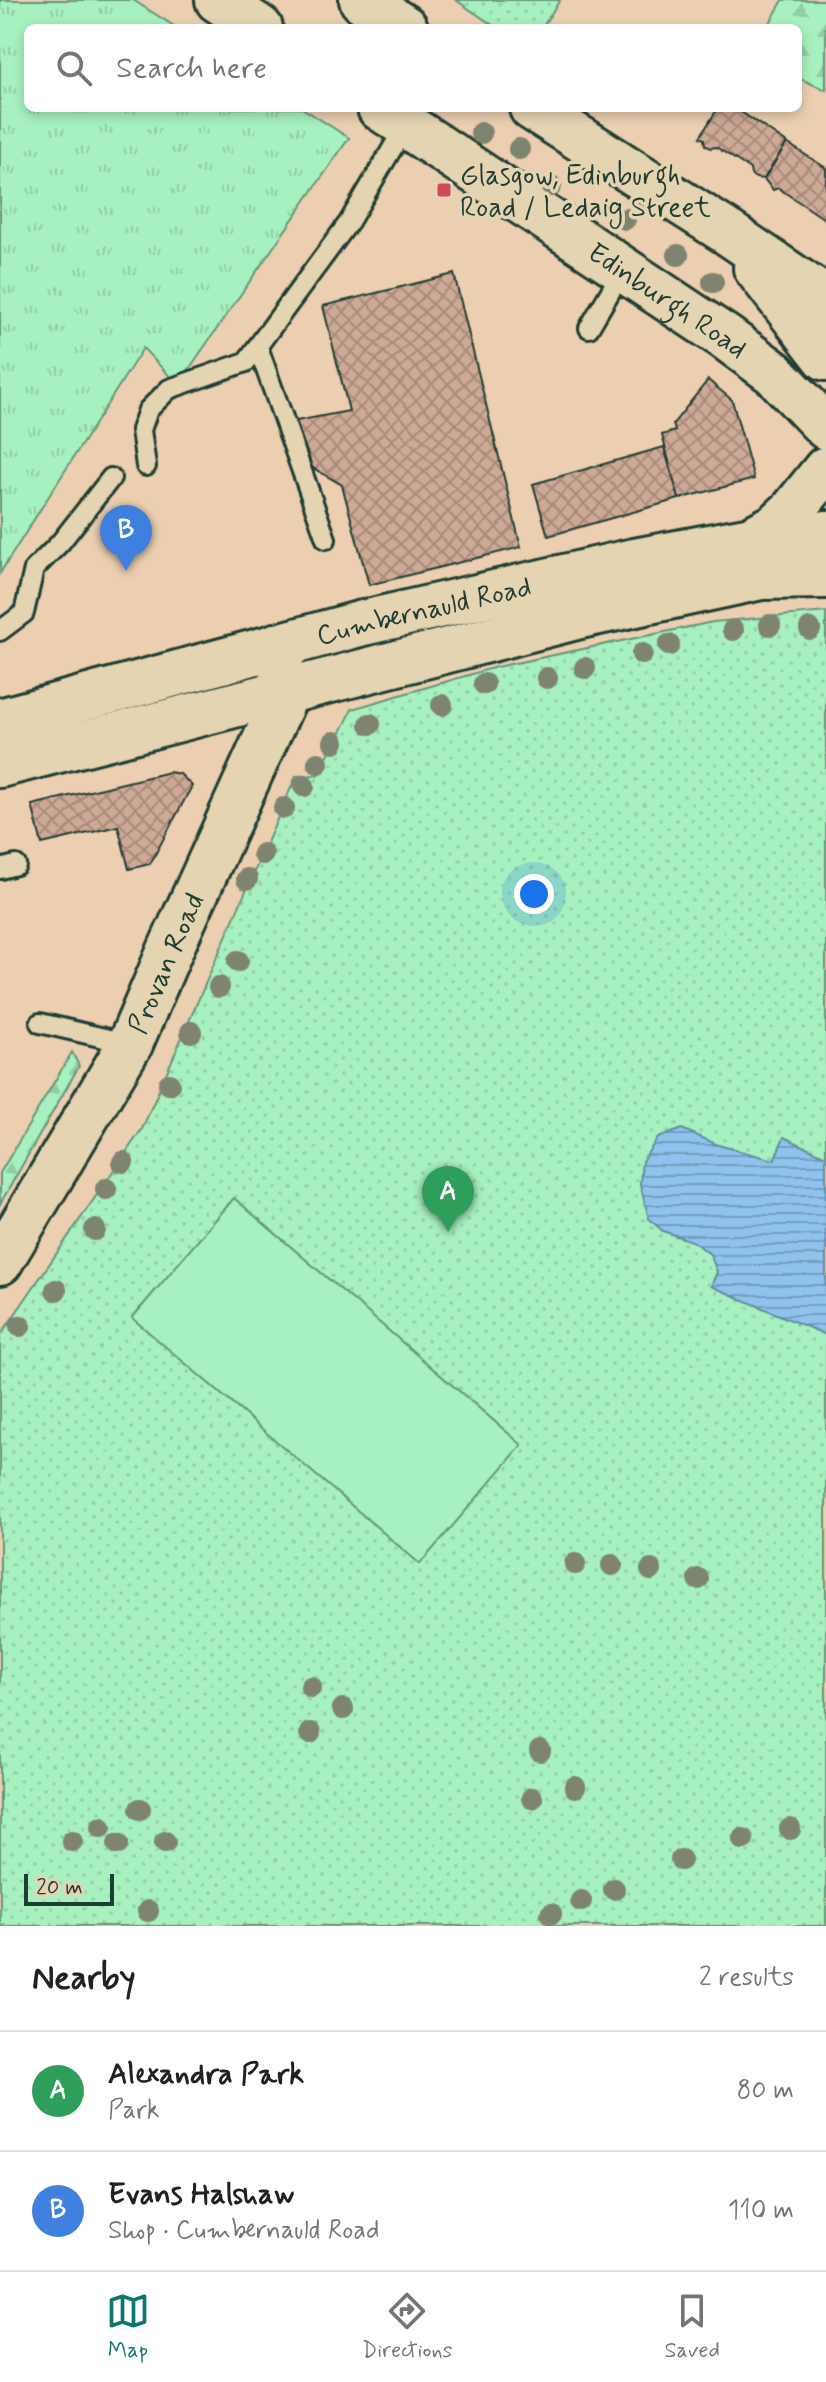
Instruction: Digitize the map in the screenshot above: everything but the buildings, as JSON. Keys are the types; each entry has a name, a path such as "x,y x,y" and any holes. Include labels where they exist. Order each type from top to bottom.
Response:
{"main road":[{"path":"218,0 254,24"},
{"path":"538,112 826,299"},
{"name":"Edinburgh Road","path":"393,117 725,337 774,373 826,427"},
{"path":"727,232 826,358"},
{"name":"Cumbernauld Road","path":"3,749 276,646 634,561 751,539 776,526 826,469"},
{"path":"761,577 804,556 826,533"},
{"path":"761,577 826,576"},
{"name":"Cumbernauld Road","path":"3,749 287,692 373,667 580,616 761,577"},
{"path":"276,646 287,692"},
{"name":"Provan Road","path":"0,1262 130,1044 287,692"}],"lane":[{"path":"146,466 141,430 148,410 169,389 246,362 349,222 393,117"},
{"path":"589,328 623,270"},
{"path":"258,347 326,539"},
{"path":"0,631 24,613 34,569 60,543 111,478"},
{"path":"40,1023 130,1044"}],"green space":[{"path":"0,0 133,0 171,24 24,24 24,112 308,112 349,138 178,385 143,348 0,573"},
{"path":"456,0 560,0 545,24 491,24"},
{"path":"783,0 826,0 826,90 802,80 802,24 769,24"},
{"path":"826,612 826,1926 0,1926 0,1336 142,1129 296,776 318,775 352,709 496,667 713,622"},
{"path":"72,1052 79,1066 0,1204 0,1173"},
{"path":"234,1198 522,1445 420,1564 132,1318"}],"water":[{"path":"682,1129 718,1145 774,1160 784,1137 826,1156 826,1335 711,1286 717,1272 710,1254 694,1242 663,1231 649,1219 640,1184 642,1161 658,1138"}],"place":[{"name":"Glasgow, Edinburgh Road / Ledaig Street","path":"444,190"},
{"name":"Evans Halshaw","path":"126,571"},
{"name":"Alexandra Park","path":"448,1232"}]}
